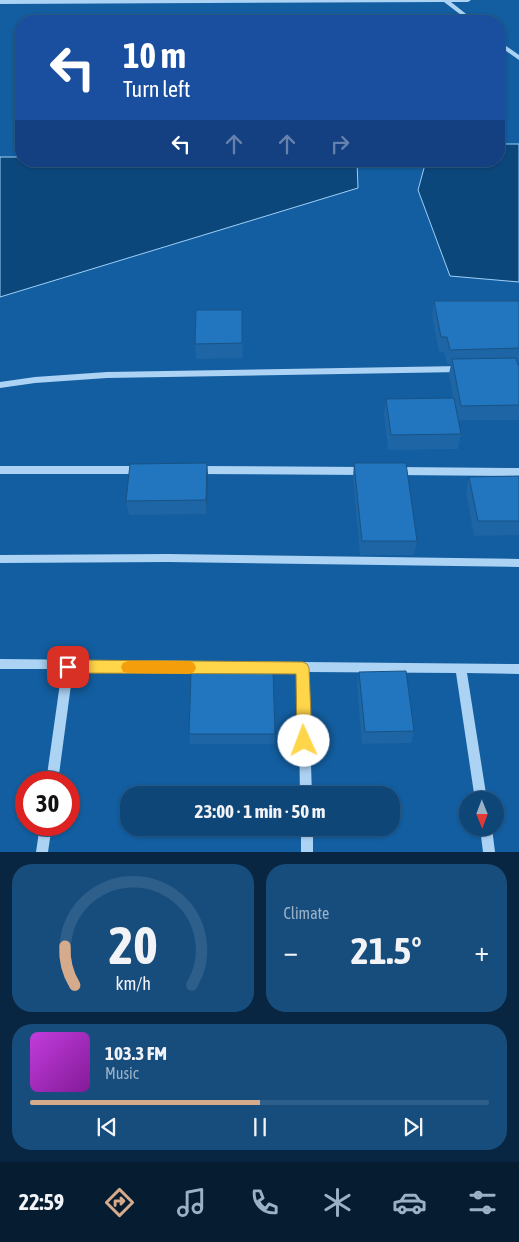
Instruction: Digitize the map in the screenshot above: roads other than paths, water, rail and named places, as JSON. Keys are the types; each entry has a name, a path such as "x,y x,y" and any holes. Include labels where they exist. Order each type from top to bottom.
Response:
{"street":[{"path":"445,0 464,15"},
{"path":"0,2 468,0"},
{"path":"505,48 519,58"},
{"path":"0,385 35,380 107,375 467,369"},
{"path":"0,470 150,470"},
{"path":"190,470 519,472"},
{"path":"0,559 168,558 519,563"},
{"path":"0,664 68,667 519,669"},
{"path":"54,771 68,667"},
{"path":"303,668 306,786"},
{"path":"461,669 480,791"},
{"path":"42,852 44,836"},
{"path":"307,836 307,852"},
{"path":"487,836 490,852"}],"water":[{"path":"505,144 519,144 519,282 450,276 418,190 424,167 505,167"},
{"path":"0,157 15,157 15,167 357,167 358,188 0,297"}]}
